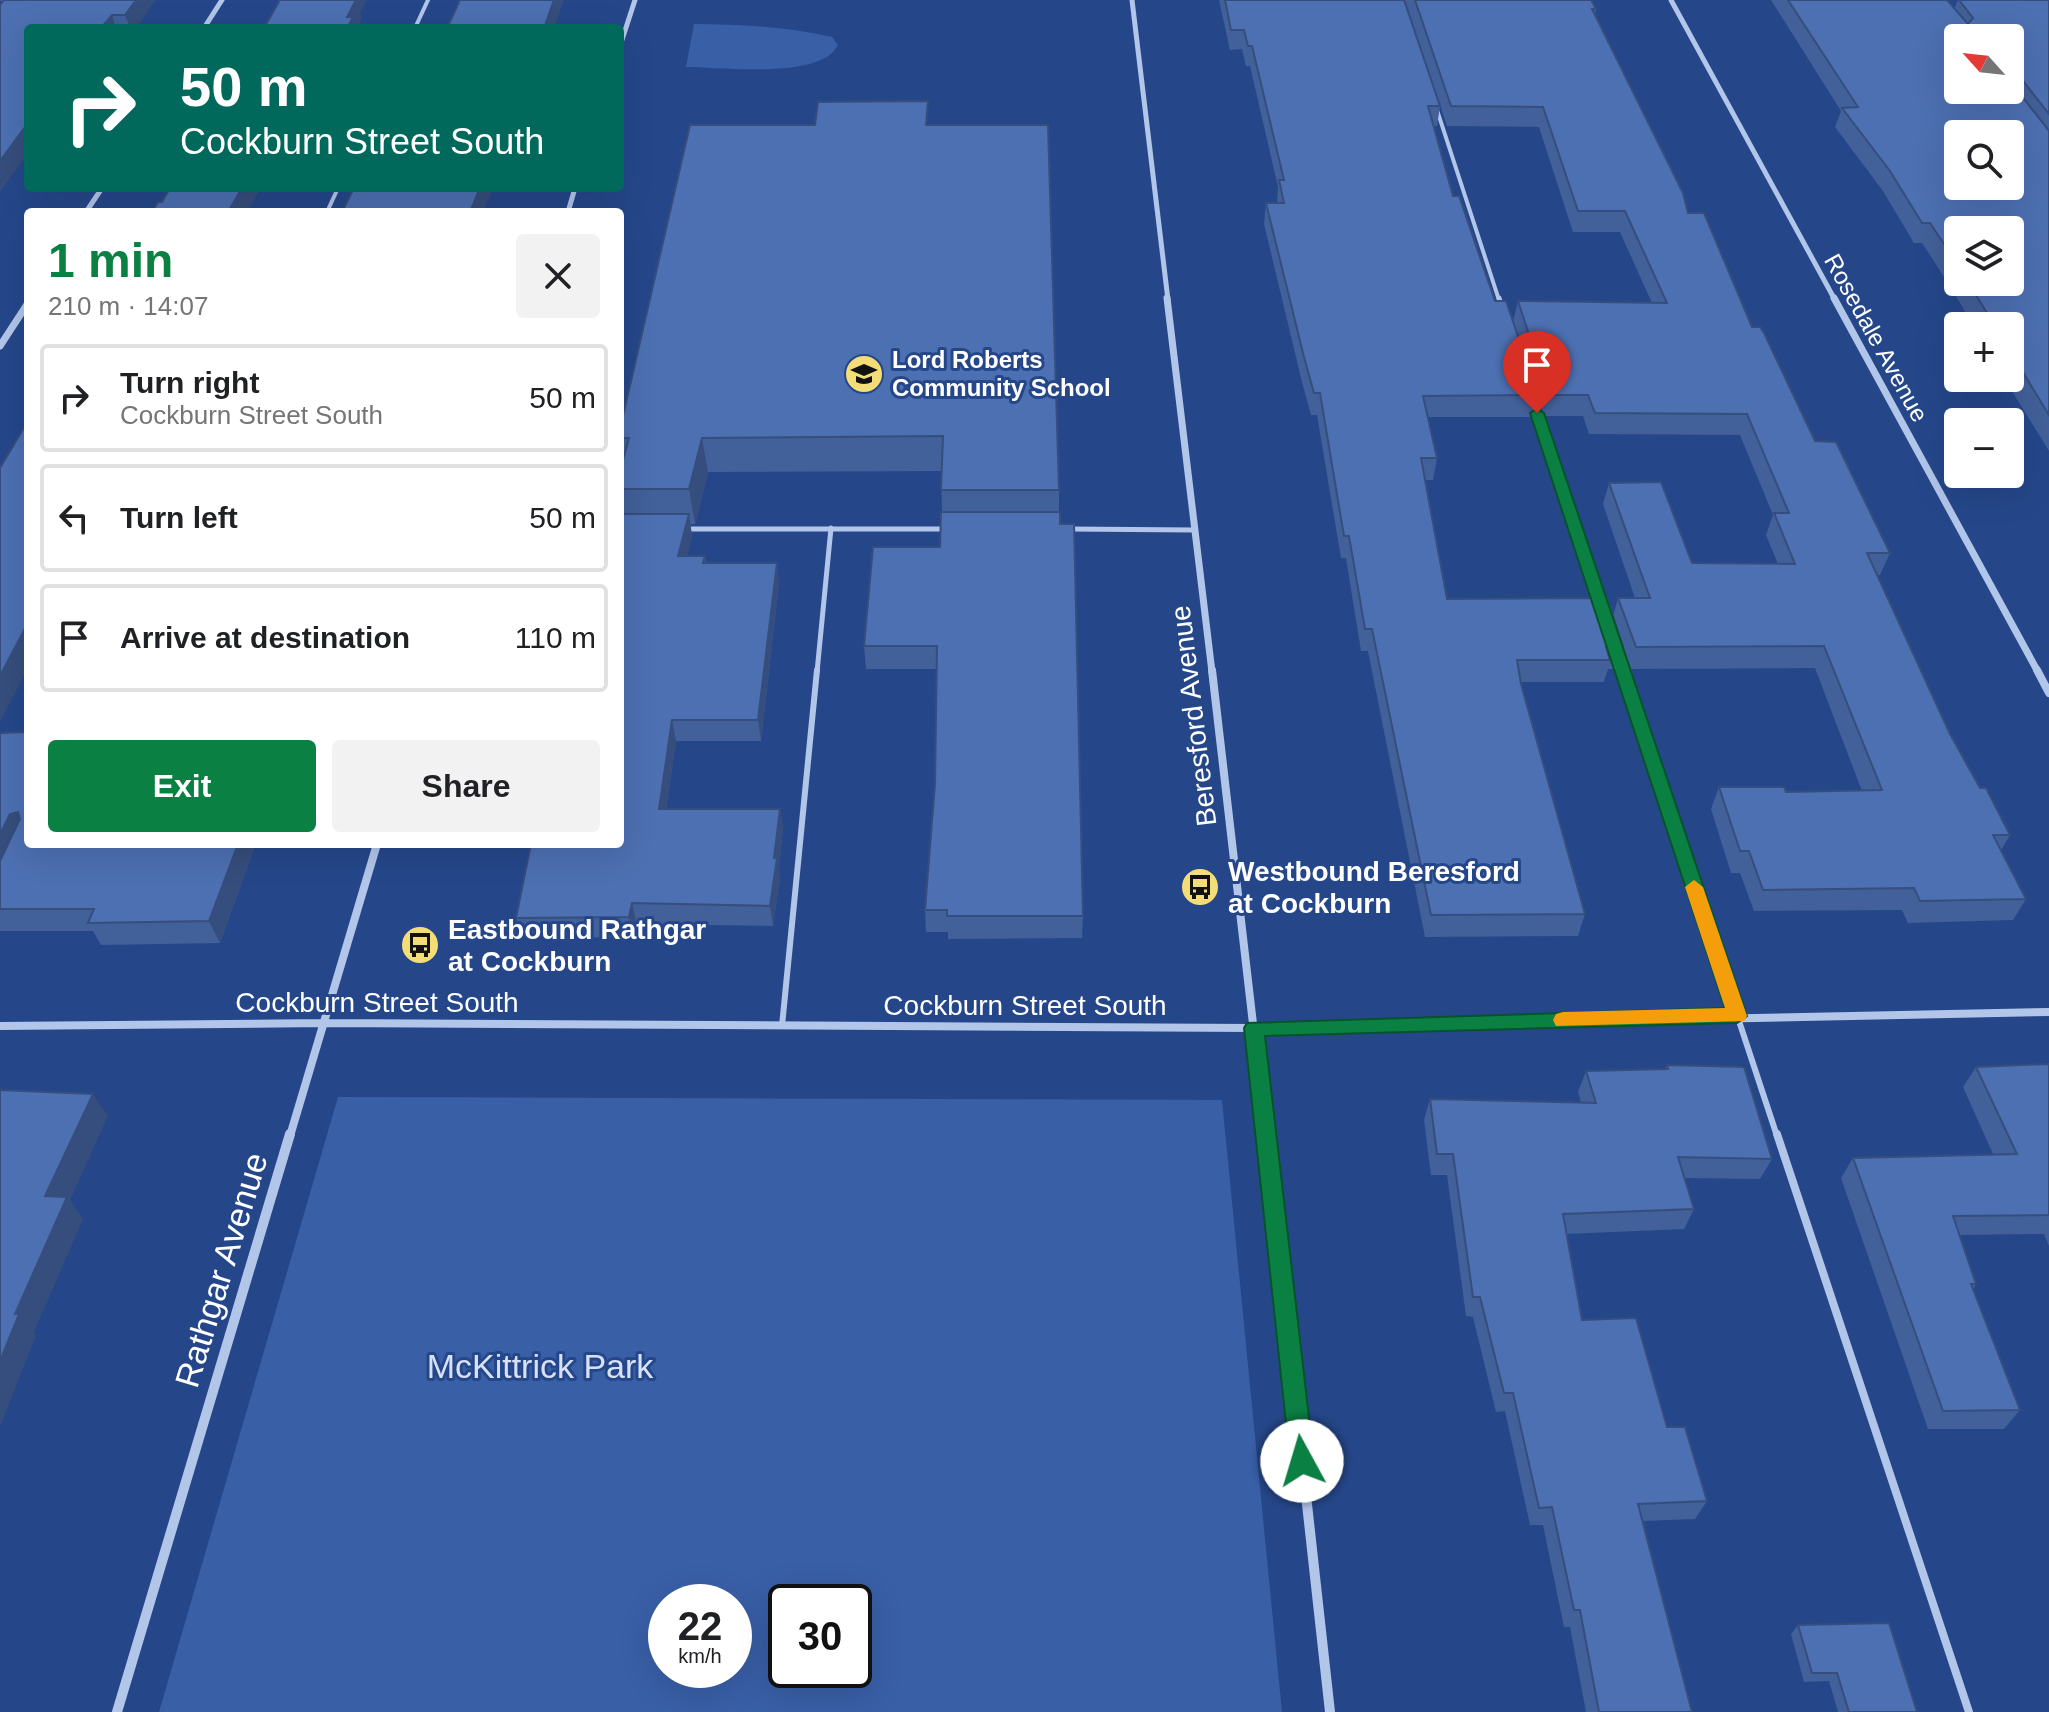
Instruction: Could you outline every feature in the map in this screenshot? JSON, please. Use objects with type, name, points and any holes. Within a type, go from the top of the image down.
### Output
[{"type":"street","points":[[207,24],[222,0]]},
{"type":"street","points":[[624,34],[635,0]]},
{"type":"street","name":"Beresford Avenue","points":[[1132,0],[1254,1028],[1330,1712]]},
{"type":"street","name":"Rosedale Avenue","points":[[1671,0],[2049,693]]},
{"type":"street","points":[[0,346],[24,309]]},
{"type":"street","name":"Rathgar Avenue","points":[[117,1712],[376,848]]},
{"type":"street","name":"Cockburn Street South","points":[[0,1026],[325,1023],[1254,1028],[2049,1012]]},
{"type":"lane","points":[[417,24],[428,0]]},
{"type":"lane","points":[[1435,105],[1505,315]]},
{"type":"lane","points":[[1530,390],[1604,614]]},
{"type":"lane","points":[[782,1026],[831,528]]},
{"type":"lane","points":[[680,529],[958,529]]},
{"type":"lane","points":[[1053,529],[1195,530]]},
{"type":"lane","points":[[1614,644],[1969,1712]]},
{"type":"green space","points":[[694,24],[746,25],[798,31],[832,37],[838,45],[828,56],[792,67],[686,67]]},
{"type":"green space","name":"McKittrick Park","points":[[338,1097],[1222,1100],[1282,1712],[159,1712]]},
{"type":"building","points":[[4,0],[136,0],[125,15],[112,15],[104,24],[24,24],[24,128],[0,161],[0,5]]},
{"type":"building","points":[[280,0],[356,0],[347,17],[353,17],[349,24],[266,24]]},
{"type":"building","points":[[460,0],[554,0],[545,24],[449,24]]},
{"type":"building","points":[[1225,0],[1404,0],[1440,106],[1428,106],[1453,196],[1459,196],[1495,301],[1506,301],[1538,395],[1423,396],[1437,458],[1421,458],[1447,599],[1607,598],[1623,647],[1606,647],[1610,660],[1517,660],[1585,914],[1431,915],[1372,629],[1365,629],[1349,536],[1344,536],[1320,393],[1314,393],[1266,203],[1284,203],[1279,180],[1284,180],[1252,46],[1248,46],[1244,30],[1231,30]]},
{"type":"building","points":[[1415,0],[1591,0],[1596,9],[1592,9],[1683,193],[1688,213],[1704,213],[1752,327],[1760,327],[1764,333],[1815,441],[1836,442],[1890,553],[1867,553],[1950,734],[1980,788],[1986,788],[2010,835],[1993,835],[2026,899],[1920,901],[1914,888],[1763,890],[1749,851],[1740,851],[1719,787],[1784,787],[1786,792],[1882,790],[1824,646],[1636,647],[1618,598],[1650,598],[1609,483],[1661,482],[1692,563],[1795,564],[1774,513],[1789,513],[1747,414],[1595,413],[1588,395],[1549,395],[1518,301],[1667,303],[1625,211],[1578,211],[1543,107],[1451,106]]},
{"type":"building","points":[[1788,0],[1947,0],[1968,24],[1944,24],[1944,104],[2024,104],[2024,99],[2049,131],[2049,415],[2024,374],[2024,312],[1986,312],[1977,296],[2024,296],[2024,216],[1944,216],[1944,244],[1930,223],[1922,223],[1890,171],[1842,108],[1858,107]]},
{"type":"building","points":[[1959,0],[2049,0],[2049,114],[2024,82],[2024,24],[1968,24],[1973,18]]},
{"type":"building","points":[[928,101],[926,125],[1048,125],[1059,490],[941,490],[943,436],[702,438],[689,489],[624,489],[624,456],[629,438],[624,438],[624,412],[690,125],[815,125],[818,102]]},
{"type":"building","points":[[168,192],[240,192],[230,208],[154,208],[158,202],[162,202]]},
{"type":"building","points":[[352,192],[478,192],[472,208],[344,208]]},
{"type":"building","points":[[24,428],[24,631],[0,676],[0,468]]},
{"type":"building","points":[[941,512],[1060,512],[1060,524],[1074,524],[1083,916],[947,916],[947,910],[925,910],[935,784],[937,646],[864,646],[873,547],[940,547]]},
{"type":"building","points":[[624,514],[689,514],[678,556],[705,556],[703,563],[777,563],[758,720],[672,720],[659,809],[780,809],[770,906],[632,903],[629,917],[516,918],[530,848],[624,848]]},
{"type":"building","points":[[24,732],[24,848],[236,848],[209,921],[88,923],[94,909],[0,909],[0,861],[20,819],[18,812],[10,814],[0,834],[0,733]]},
{"type":"building","points":[[2049,1064],[2049,1215],[1953,1216],[1976,1284],[1971,1284],[2020,1410],[1943,1411],[1853,1158],[2017,1154],[1976,1067]]},
{"type":"building","points":[[1667,1065],[1744,1067],[1772,1159],[1678,1157],[1694,1209],[1563,1214],[1582,1320],[1636,1318],[1667,1427],[1685,1427],[1707,1501],[1638,1504],[1692,1712],[1599,1712],[1580,1610],[1574,1610],[1552,1507],[1539,1508],[1513,1393],[1504,1393],[1480,1297],[1473,1297],[1453,1154],[1437,1154],[1430,1099],[1596,1103],[1586,1071],[1668,1069]]},
{"type":"building","points":[[0,1090],[93,1094],[45,1196],[67,1197],[15,1314],[19,1314],[0,1361]]},
{"type":"building","points":[[1889,1623],[1917,1712],[1849,1712],[1837,1673],[1812,1673],[1798,1625]]},
{"type":"slow traffic","points":[[1563,1020],[1737,1016],[1694,887]]},
{"type":"place","name":"Lord Roberts Community School","points":[[864,374]]},
{"type":"place","name":"Westbound Beresford at Cockburn","points":[[1200,887]]},
{"type":"place","name":"Eastbound Rathgar at Cockburn","points":[[420,945]]},
{"type":"route","points":[[1302,1461],[1254,1028],[1737,1016],[1537,413]]}]
